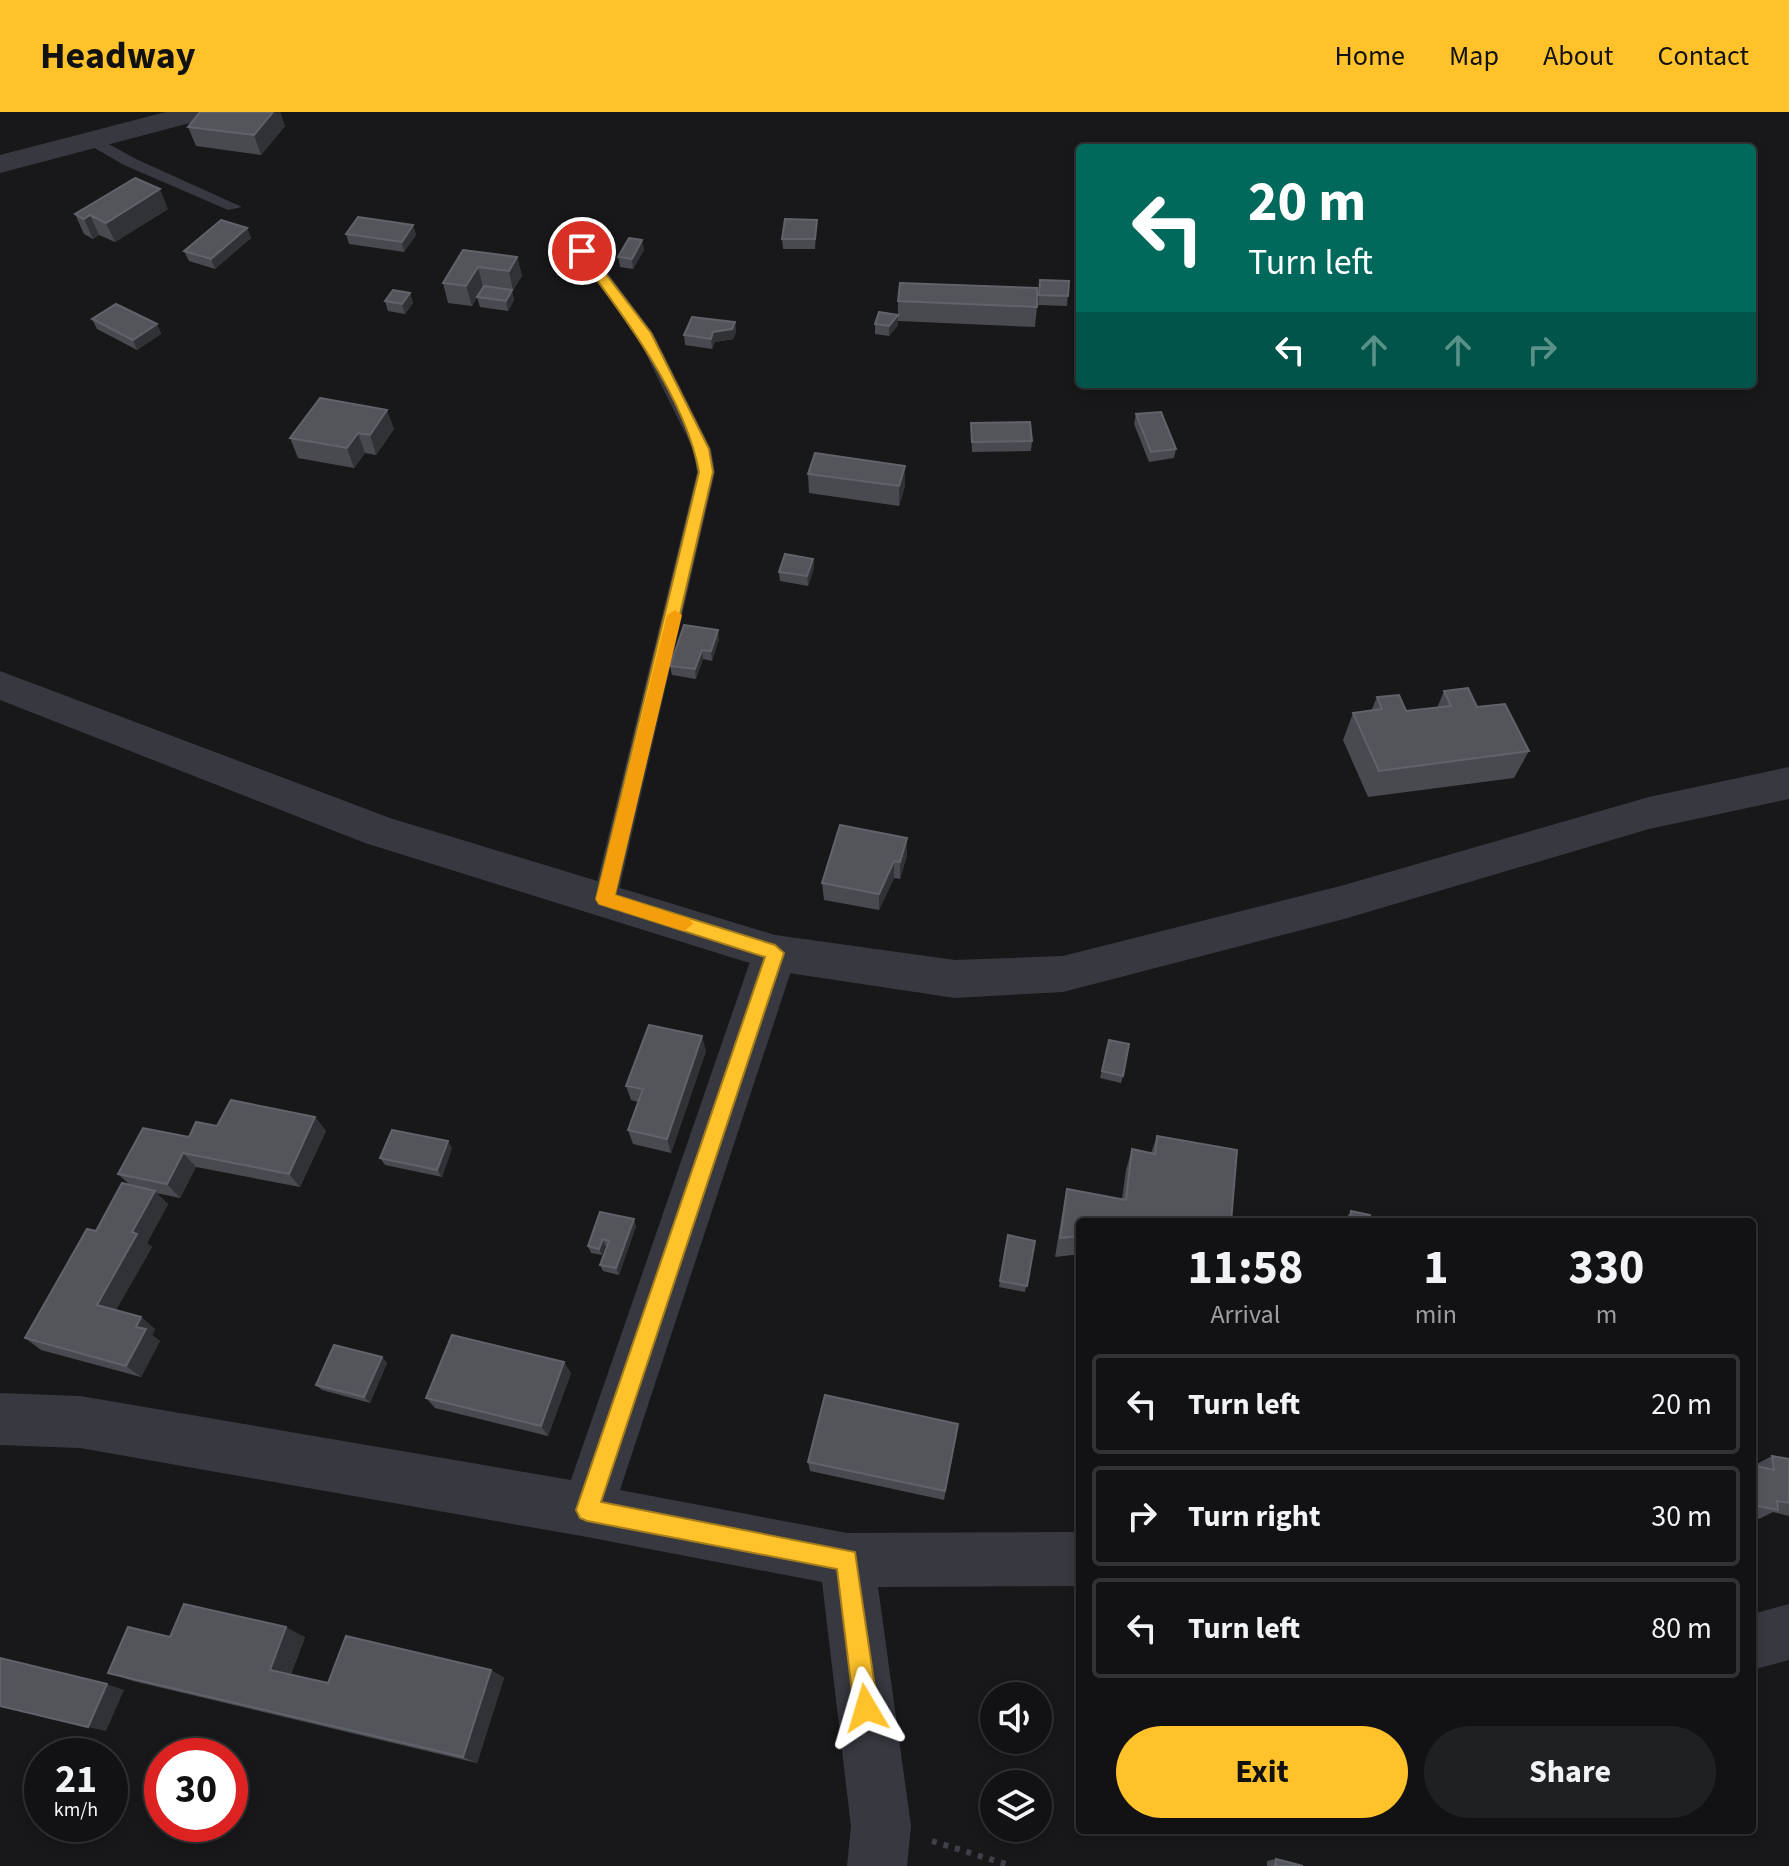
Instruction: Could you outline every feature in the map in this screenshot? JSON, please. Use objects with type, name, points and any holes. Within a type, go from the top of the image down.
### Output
[{"type":"street","points":[[0,164],[199,112]]},
{"type":"street","points":[[0,685],[380,831],[775,953],[955,979],[1063,974],[1344,902],[1649,813],[1789,783]]},
{"type":"street","points":[[587,1510],[775,953]]},
{"type":"street","points":[[0,1419],[80,1422],[587,1510],[847,1560],[1076,1559]]},
{"type":"street","points":[[847,1560],[879,1846]]},
{"type":"street","points":[[1756,1641],[1789,1632]]},
{"type":"lane","points":[[89,139],[130,162],[234,207]]},
{"type":"lane","points":[[582,251],[644,333],[702,449],[706,472],[605,899]]},
{"type":"path","points":[[879,1846],[1012,1866]]},
{"type":"building","points":[[200,112],[273,112],[254,135],[188,127]]},
{"type":"building","points":[[135,178],[160,189],[106,223],[90,215],[84,219],[75,214]]},
{"type":"building","points":[[358,217],[413,225],[402,242],[346,234]]},
{"type":"building","points":[[785,219],[817,220],[815,239],[782,239]]},
{"type":"building","points":[[221,220],[247,228],[211,259],[184,251]]},
{"type":"building","points":[[629,238],[642,240],[632,259],[618,257]]},
{"type":"building","points":[[463,250],[517,257],[509,271],[478,267],[466,286],[443,283]]},
{"type":"building","points":[[1040,280],[1069,281],[1068,296],[1039,295]]},
{"type":"building","points":[[900,283],[1037,288],[1037,307],[898,301]]},
{"type":"building","points":[[484,286],[512,290],[506,301],[477,297]]},
{"type":"building","points":[[393,290],[410,293],[402,304],[385,301]]},
{"type":"building","points":[[116,304],[157,324],[133,340],[92,319]]},
{"type":"building","points":[[879,312],[898,315],[889,326],[875,324]]},
{"type":"building","points":[[692,317],[735,322],[732,329],[713,332],[711,339],[684,335]]},
{"type":"building","points":[[320,398],[387,410],[370,435],[358,433],[347,448],[290,438]]},
{"type":"building","points":[[1161,412],[1176,449],[1151,452],[1136,414]]},
{"type":"building","points":[[1030,422],[1032,441],[972,442],[971,423]]},
{"type":"building","points":[[815,453],[905,466],[899,486],[808,474]]},
{"type":"building","points":[[785,554],[813,559],[807,576],[779,572]]},
{"type":"building","points":[[684,625],[718,630],[711,651],[702,650],[695,669],[670,666]]},
{"type":"building","points":[[1468,688],[1477,707],[1505,704],[1529,751],[1379,771],[1353,713],[1382,709],[1377,697],[1399,695],[1406,711],[1451,706],[1444,691]]},
{"type":"building","points":[[840,825],[907,838],[900,862],[894,861],[879,894],[822,883]]},
{"type":"building","points":[[649,1025],[702,1036],[667,1139],[628,1130],[643,1089],[626,1086]]},
{"type":"building","points":[[1109,1040],[1129,1044],[1123,1076],[1102,1071]]},
{"type":"building","points":[[231,1100],[315,1117],[289,1174],[183,1153],[167,1184],[118,1174],[143,1128],[189,1137],[196,1122],[217,1126]]},
{"type":"building","points":[[392,1130],[448,1141],[437,1170],[380,1158]]},
{"type":"building","points":[[1157,1136],[1237,1150],[1231,1218],[1076,1218],[1076,1236],[1060,1238],[1067,1189],[1126,1200],[1132,1149],[1155,1154]]},
{"type":"building","points":[[122,1183],[155,1191],[132,1232],[137,1234],[97,1305],[141,1317],[136,1327],[146,1329],[126,1366],[25,1338],[87,1229],[96,1231]]},
{"type":"building","points":[[1351,1211],[1370,1215],[1370,1218],[1350,1218]]},
{"type":"building","points":[[600,1212],[634,1219],[616,1268],[600,1265],[609,1241],[603,1239],[599,1249],[588,1246]]},
{"type":"building","points":[[1008,1235],[1035,1241],[1027,1286],[1000,1281]]},
{"type":"building","points":[[452,1335],[564,1362],[541,1426],[426,1398]]},
{"type":"building","points":[[334,1345],[382,1357],[364,1397],[316,1385]]},
{"type":"building","points":[[825,1395],[958,1424],[945,1491],[808,1462]]},
{"type":"building","points":[[1772,1456],[1789,1459],[1789,1503],[1777,1501],[1778,1510],[1756,1506],[1756,1466],[1774,1470]]},
{"type":"building","points":[[184,1604],[286,1627],[270,1670],[328,1683],[346,1636],[491,1670],[463,1757],[108,1673],[128,1627],[170,1637]]},
{"type":"building","points":[[0,1658],[107,1684],[88,1727],[0,1706]]},
{"type":"building","points":[[1276,1859],[1303,1866],[1275,1866]]},
{"type":"slow traffic","points":[[675,615],[605,899],[684,924]]},
{"type":"route","points":[[582,251],[644,333],[702,449],[706,472],[689,558],[605,899],[775,953],[587,1510],[847,1560],[866,1708]]}]
